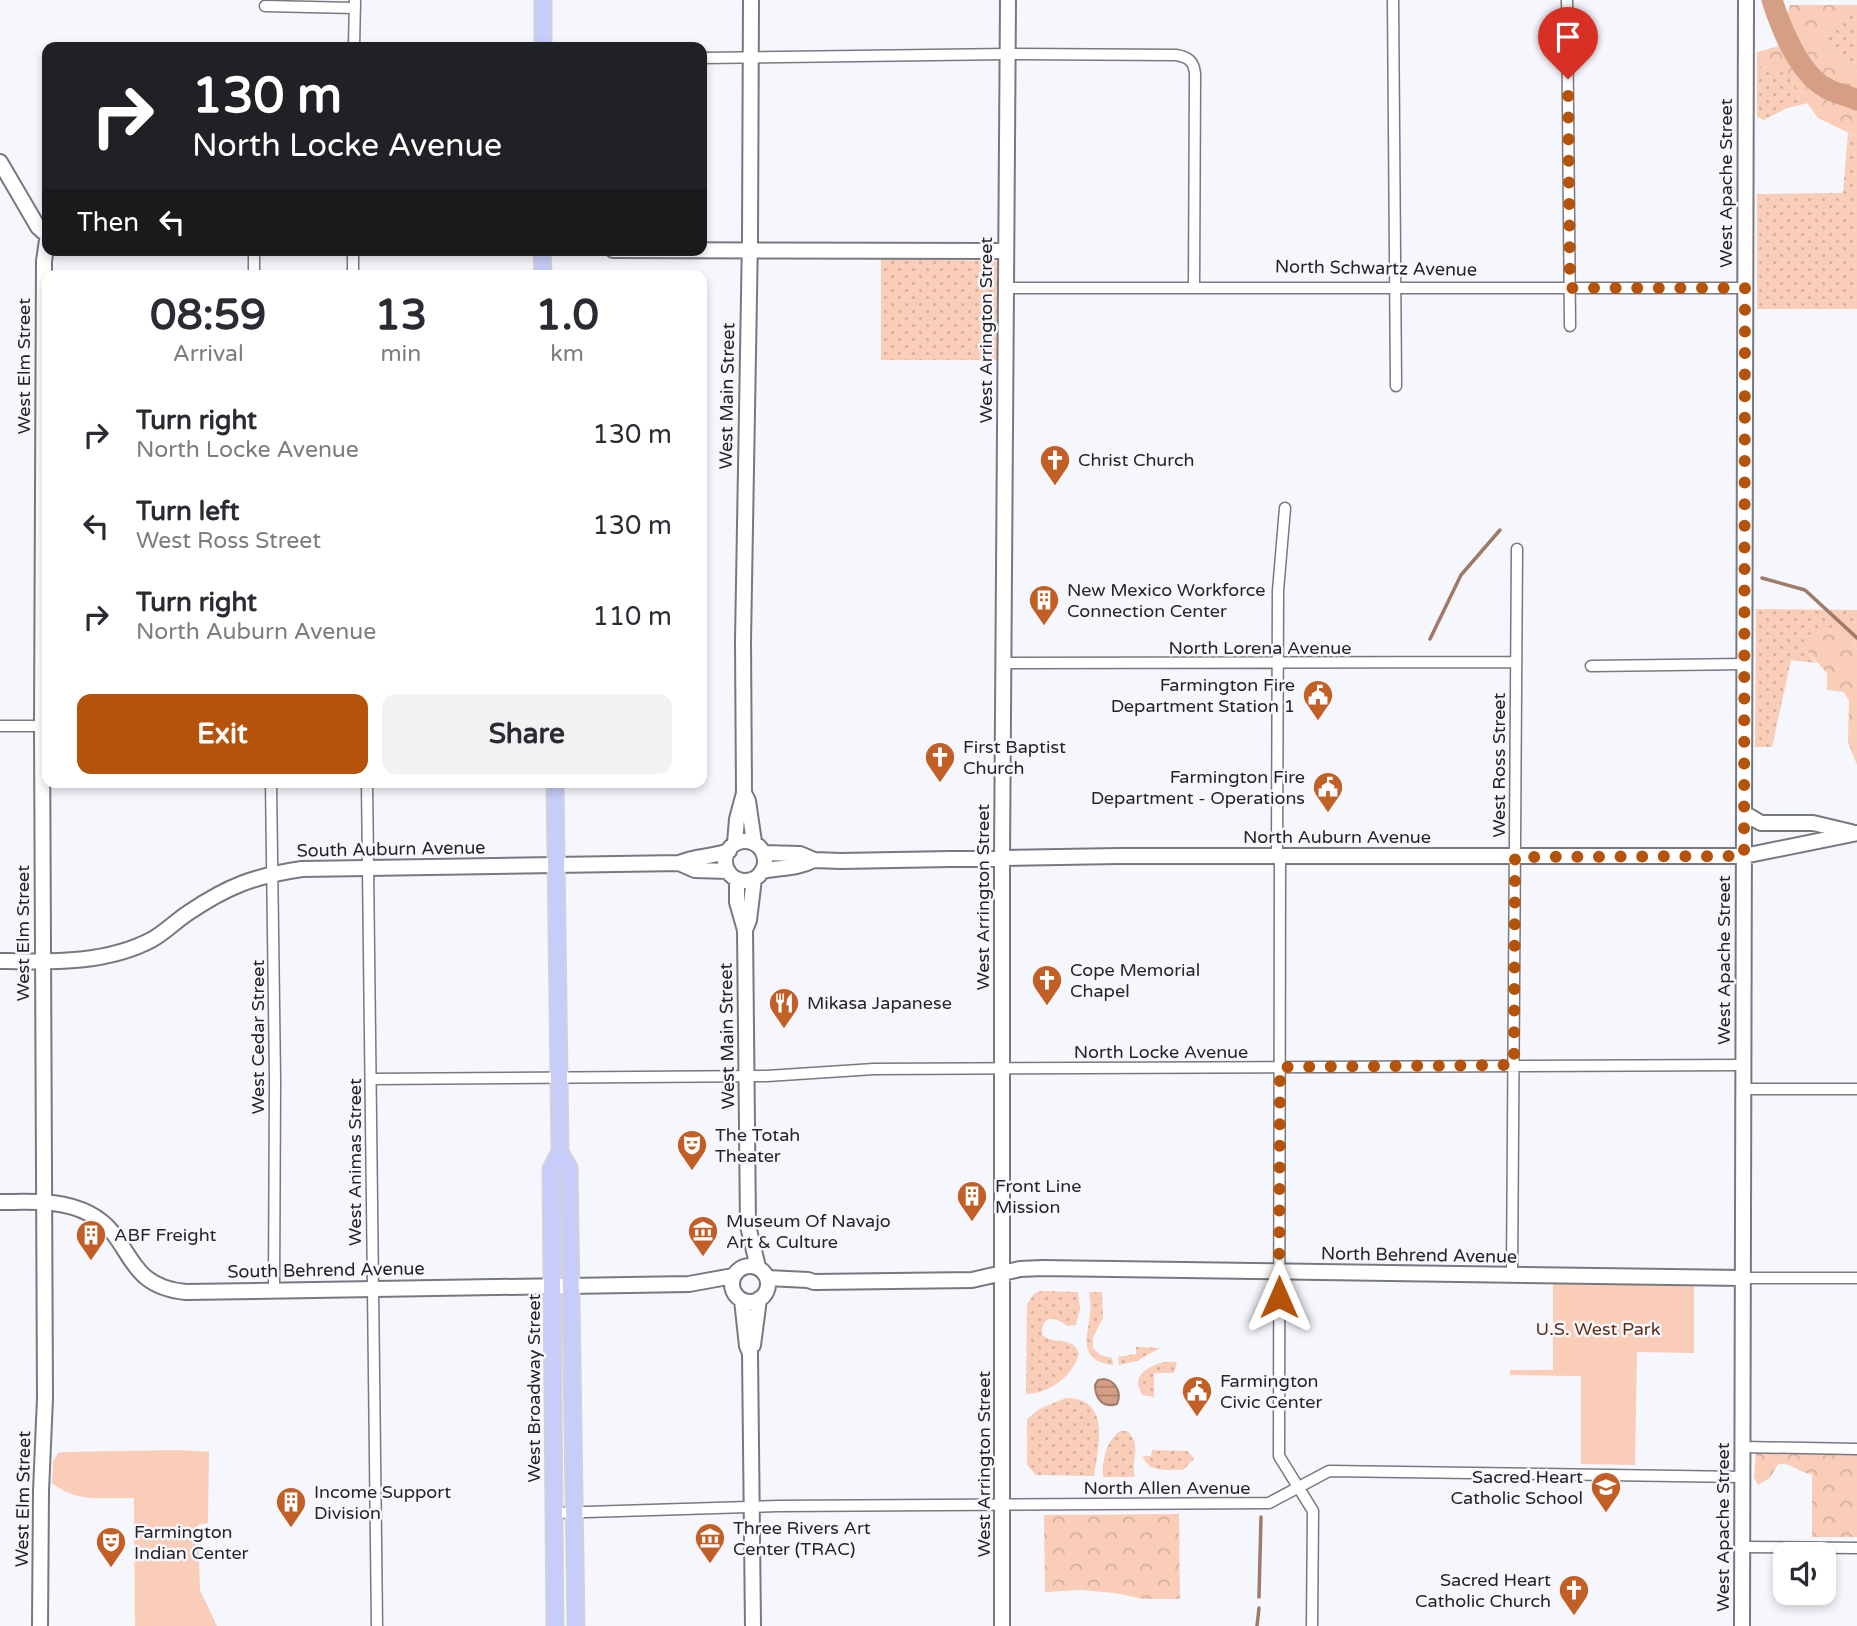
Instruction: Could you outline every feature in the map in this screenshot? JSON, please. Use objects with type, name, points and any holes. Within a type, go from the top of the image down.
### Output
[{"type":"main road","points":[[543,0],[543,42]]},
{"type":"main road","name":"West Broadway Street","points":[[555,788],[560,1152],[569,1168],[576,1626]]},
{"type":"main road","name":"West Broadway Street","points":[[555,1626],[551,1169],[560,1152]]},
{"type":"street","name":"West Main Street","points":[[750,1353],[763,1284],[748,1226],[745,930],[733,875],[726,865],[744,793],[743,641],[751,0]]},
{"type":"street","name":"West Arrington Street","points":[[1002,1626],[1002,858],[1008,0]]},
{"type":"street","points":[[1393,0],[1396,387]]},
{"type":"street","points":[[1567,0],[1570,326]]},
{"type":"street","name":"West Apache Street","points":[[1742,1626],[1746,0]]},
{"type":"street","points":[[265,6],[355,4],[354,42]]},
{"type":"street","points":[[707,58],[1008,54],[1176,55],[1189,60],[1193,64],[1195,74],[1194,286]]},
{"type":"street","points":[[0,162],[42,231]]},
{"type":"street","points":[[707,251],[1006,251]]},
{"type":"street","name":"North Schwartz Avenue","points":[[1006,288],[1745,288]]},
{"type":"street","points":[[1284,508],[1278,591],[1277,664],[1279,1456],[1313,1511],[1312,1626]]},
{"type":"street","name":"West Ross Street","points":[[1512,1276],[1517,550]]},
{"type":"street","name":"North Lorena Avenue","points":[[1005,663],[1515,662]]},
{"type":"street","points":[[1591,666],[1745,664]]},
{"type":"street","points":[[0,726],[42,721]]},
{"type":"street","name":"West Elm Street","points":[[40,1626],[45,1398],[43,788]]},
{"type":"street","name":"West Cedar Street","points":[[271,788],[275,1080],[274,1291]]},
{"type":"street","name":"West Animas Street","points":[[367,788],[377,1626]]},
{"type":"street","name":"West Main Street","points":[[744,793],[759,848],[758,875],[751,891],[749,920],[745,930]]},
{"type":"street","points":[[1744,813],[1761,823],[1813,823],[1856,833]]},
{"type":"street","name":"North Auburn Avenue","points":[[732,847],[800,854],[814,860],[1744,856],[1856,833]]},
{"type":"street","name":"South Auburn Avenue","points":[[0,961],[79,960],[116,953],[153,939],[216,894],[252,878],[272,873],[302,869],[368,867],[679,863],[695,856],[713,856],[732,847]]},
{"type":"street","name":"North Auburn Avenue","points":[[733,875],[758,875],[777,868],[799,867],[814,860]]},
{"type":"street","name":"South Auburn Avenue","points":[[679,863],[695,870],[733,875]]},
{"type":"street","name":"North Locke Avenue","points":[[371,1079],[747,1077],[874,1069],[1743,1065]]},
{"type":"street","points":[[1743,1089],[1857,1089]]},
{"type":"street","name":"South Behrend Avenue","points":[[0,1202],[58,1202],[74,1207],[101,1221],[151,1284],[169,1291],[186,1293],[689,1284],[736,1272],[748,1266],[763,1284],[751,1302],[738,1296],[689,1284]]},
{"type":"street","name":"West Main Street","points":[[748,1226],[744,1257],[736,1272],[738,1296],[750,1353],[753,1626]]},
{"type":"street","name":"North Behrend Avenue","points":[[763,1284],[809,1286],[814,1282],[972,1280],[1020,1269],[1042,1268],[1512,1276],[1857,1278]]},
{"type":"street","points":[[1742,1447],[1857,1449]]},
{"type":"street","name":"North Allen Avenue","points":[[554,1513],[752,1509],[778,1506],[1269,1503],[1329,1471],[1742,1477]]},
{"type":"street","points":[[1742,1547],[1857,1548]]},
{"type":"green space","points":[[1790,5],[1854,5],[1826,32],[1822,43],[1857,72],[1857,94],[1824,79],[1787,18]]},
{"type":"green space","points":[[1857,5],[1857,72],[1822,43],[1826,32]]},
{"type":"green space","points":[[1782,37],[1802,74],[1813,87],[1824,94],[1857,104],[1857,137],[1818,118],[1782,68],[1757,66],[1757,52],[1779,46]]},
{"type":"green space","points":[[1757,66],[1782,68],[1808,103],[1787,108],[1764,120],[1757,117]]},
{"type":"green space","points":[[1848,133],[1857,137],[1857,309],[1757,309],[1757,194],[1843,193]]},
{"type":"green space","points":[[881,259],[997,261],[998,360],[881,360]]},
{"type":"green space","points":[[1756,609],[1857,610],[1857,650],[1854,643],[1803,647],[1816,663],[1791,660],[1772,747],[1755,747]]},
{"type":"green space","points":[[1834,627],[1851,638],[1857,650],[1857,765],[1848,742],[1849,701],[1844,692],[1827,690],[1827,673],[1803,647],[1806,636]]},
{"type":"green space","name":"U.S. West Park","points":[[1553,1283],[1694,1285],[1694,1353],[1637,1352],[1635,1465],[1581,1464],[1581,1376],[1510,1375],[1510,1370],[1553,1370]]},
{"type":"green space","points":[[1041,1291],[1078,1292],[1080,1309],[1076,1325],[1067,1326],[1058,1320],[1046,1320],[1042,1335],[1073,1345],[1079,1354],[1071,1370],[1059,1382],[1043,1391],[1026,1394],[1027,1304],[1034,1294]]},
{"type":"green space","points":[[1089,1292],[1102,1292],[1103,1318],[1093,1337],[1093,1348],[1100,1355],[1112,1358],[1113,1365],[1094,1358],[1087,1347]]},
{"type":"green space","points":[[1136,1347],[1160,1348],[1137,1361],[1119,1365],[1118,1357],[1136,1354]]},
{"type":"green space","points":[[1163,1362],[1177,1362],[1174,1373],[1154,1373],[1154,1397],[1142,1395],[1138,1385],[1140,1376]]},
{"type":"green space","points":[[1066,1398],[1081,1400],[1090,1406],[1096,1415],[1099,1439],[1094,1476],[1036,1475],[1027,1465],[1027,1419],[1039,1409]]},
{"type":"green space","points":[[1120,1431],[1127,1431],[1134,1442],[1135,1477],[1103,1477],[1106,1451]]},
{"type":"green space","points":[[1152,1450],[1188,1451],[1194,1459],[1183,1470],[1154,1468],[1149,1466],[1143,1456],[1151,1456]]},
{"type":"green space","points":[[64,1452],[209,1452],[208,1523],[198,1525],[200,1590],[217,1626],[135,1626],[134,1498],[81,1497],[62,1490],[52,1483],[53,1462],[58,1453]]},
{"type":"green space","points":[[1756,1453],[1857,1454],[1857,1537],[1812,1537],[1812,1474],[1778,1464],[1770,1478],[1758,1485],[1754,1477]]},
{"type":"green space","points":[[1179,1514],[1180,1599],[1144,1599],[1082,1590],[1045,1592],[1044,1515]]},
{"type":"shaded area","points":[[1104,1379],[1117,1388],[1117,1404],[1104,1404],[1098,1398],[1095,1385],[1098,1380]]},
{"type":"waterway","points":[[1772,0],[1786,36],[1807,72],[1826,88],[1857,100]]},
{"type":"waterway","points":[[1430,639],[1461,575],[1500,530]]},
{"type":"waterway","points":[[1762,578],[1805,590],[1857,638]]},
{"type":"waterway","points":[[1259,1597],[1261,1517]]},
{"type":"waterway","points":[[1257,1626],[1259,1608]]},
{"type":"place","name":"Christ Church","points":[[1055,487]]},
{"type":"place","name":"New Mexico Workforce Connection Center","points":[[1044,627]]},
{"type":"place","name":"Farmington Fire Department Station 1","points":[[1318,722]]},
{"type":"place","name":"First Baptist Church","points":[[940,784]]},
{"type":"place","name":"Farmington Fire Department - Operations","points":[[1328,814]]},
{"type":"place","name":"Cope Memorial Chapel","points":[[1047,1007]]},
{"type":"place","name":"Mikasa Japanese","points":[[784,1030]]},
{"type":"place","name":"The Totah Theater","points":[[692,1172]]},
{"type":"place","name":"Front Line Mission","points":[[972,1223]]},
{"type":"place","name":"Museum Of Navajo Art & Culture","points":[[703,1258]]},
{"type":"place","name":"ABF Freight","points":[[91,1262]]},
{"type":"place","name":"Farmington Civic Center","points":[[1197,1418]]},
{"type":"place","name":"Sacred Heart Catholic School","points":[[1606,1514]]},
{"type":"place","name":"Income Support Division","points":[[291,1529]]},
{"type":"place","name":"Three Rivers Art Center (TRAC)","points":[[710,1565]]},
{"type":"place","name":"Farmington Indian Center","points":[[111,1569]]},
{"type":"place","name":"Sacred Heart Catholic Church","points":[[1574,1617]]},
{"type":"route","points":[[1279,1297],[1280,1067],[1514,1065],[1515,857],[1744,856],[1745,288],[1570,288],[1568,79]]}]
